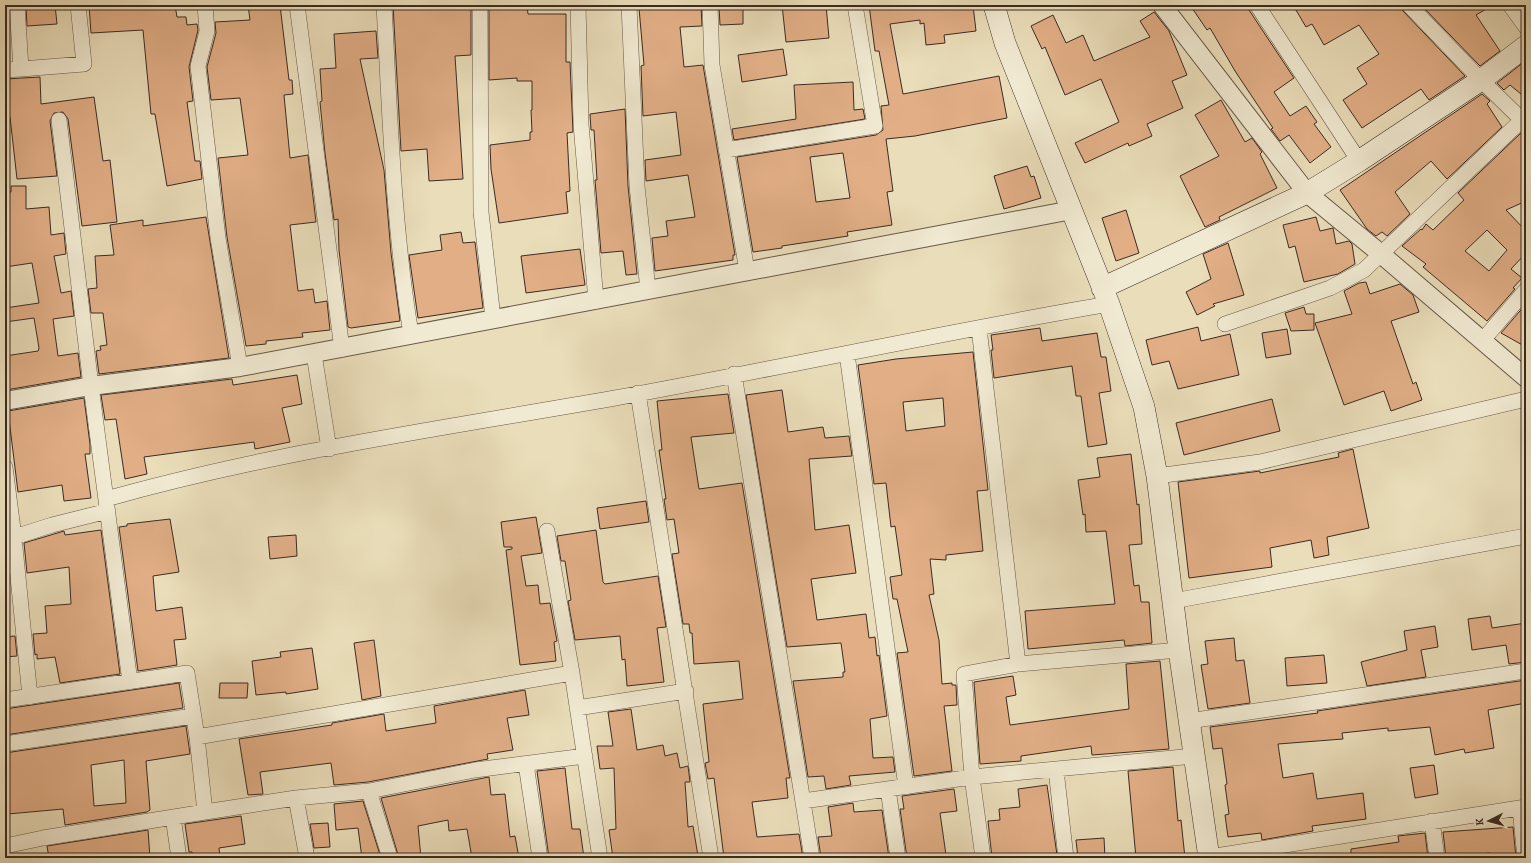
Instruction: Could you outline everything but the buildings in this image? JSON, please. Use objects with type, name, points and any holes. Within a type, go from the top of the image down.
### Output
[{"type":"main road","points":[[994,5],[1005,43],[1106,296],[1144,407],[1157,476],[1179,650],[1209,857]]},
{"type":"main road","points":[[1106,296],[1307,193],[1359,161],[1481,80],[1526,46]]},
{"type":"street","points":[[17,5],[21,69]]},
{"type":"street","points":[[5,70],[84,64],[78,5]]},
{"type":"street","points":[[205,5],[207,31],[198,66],[218,238],[240,367]]},
{"type":"street","points":[[298,5],[342,349]]},
{"type":"street","points":[[384,5],[391,148],[402,278],[411,334]]},
{"type":"street","points":[[480,5],[481,212],[493,318]]},
{"type":"street","points":[[578,5],[581,124],[596,301]]},
{"type":"street","points":[[629,5],[637,186],[648,290]]},
{"type":"street","points":[[710,5],[712,65],[747,271]]},
{"type":"street","points":[[726,150],[875,126],[855,5]]},
{"type":"street","points":[[1162,5],[1307,193],[1382,254],[1482,341],[1525,375]]},
{"type":"street","points":[[1257,5],[1359,161]]},
{"type":"street","points":[[1225,324],[1348,280],[1364,270],[1524,122],[1481,80],[1409,5]]},
{"type":"street","points":[[1510,5],[1526,27]]},
{"type":"street","points":[[59,120],[91,386],[130,682]]},
{"type":"street","points":[[5,401],[91,386],[240,367],[342,349],[493,318],[596,301],[1072,210]]},
{"type":"street","points":[[1482,341],[1526,290]]},
{"type":"street","points":[[9,538],[178,479],[329,449],[638,394],[734,374],[979,328],[1106,296]]},
{"type":"street","points":[[979,328],[1018,664]]},
{"type":"street","points":[[314,354],[329,449]]},
{"type":"street","points":[[847,354],[906,786]]},
{"type":"street","points":[[734,374],[812,858]]},
{"type":"street","points":[[638,394],[686,691],[711,858]]},
{"type":"street","points":[[1157,476],[1260,462],[1526,399]]},
{"type":"street","points":[[5,467],[9,538],[30,697]]},
{"type":"street","points":[[547,531],[572,673],[600,858]]},
{"type":"street","points":[[1173,601],[1526,536]]},
{"type":"street","points":[[983,858],[972,777],[964,674],[1018,664],[1179,650]]},
{"type":"street","points":[[1189,721],[1526,671]]},
{"type":"street","points":[[5,700],[187,673],[197,737],[205,812]]},
{"type":"street","points":[[197,737],[572,673]]},
{"type":"street","points":[[577,708],[686,691]]},
{"type":"street","points":[[5,744],[193,716]]},
{"type":"street","points":[[5,846],[173,817],[296,798],[369,791],[475,770],[585,756]]},
{"type":"street","points":[[803,801],[972,777],[1194,756]]},
{"type":"street","points":[[526,764],[540,858]]},
{"type":"street","points":[[1056,770],[1066,858]]},
{"type":"street","points":[[888,789],[898,858]]},
{"type":"street","points":[[369,791],[390,858]]},
{"type":"street","points":[[296,798],[307,858]]},
{"type":"street","points":[[1209,857],[1523,807],[1525,858]]},
{"type":"street","points":[[173,817],[179,858]]},
{"type":"street","points":[[1432,821],[1437,858]]}]
